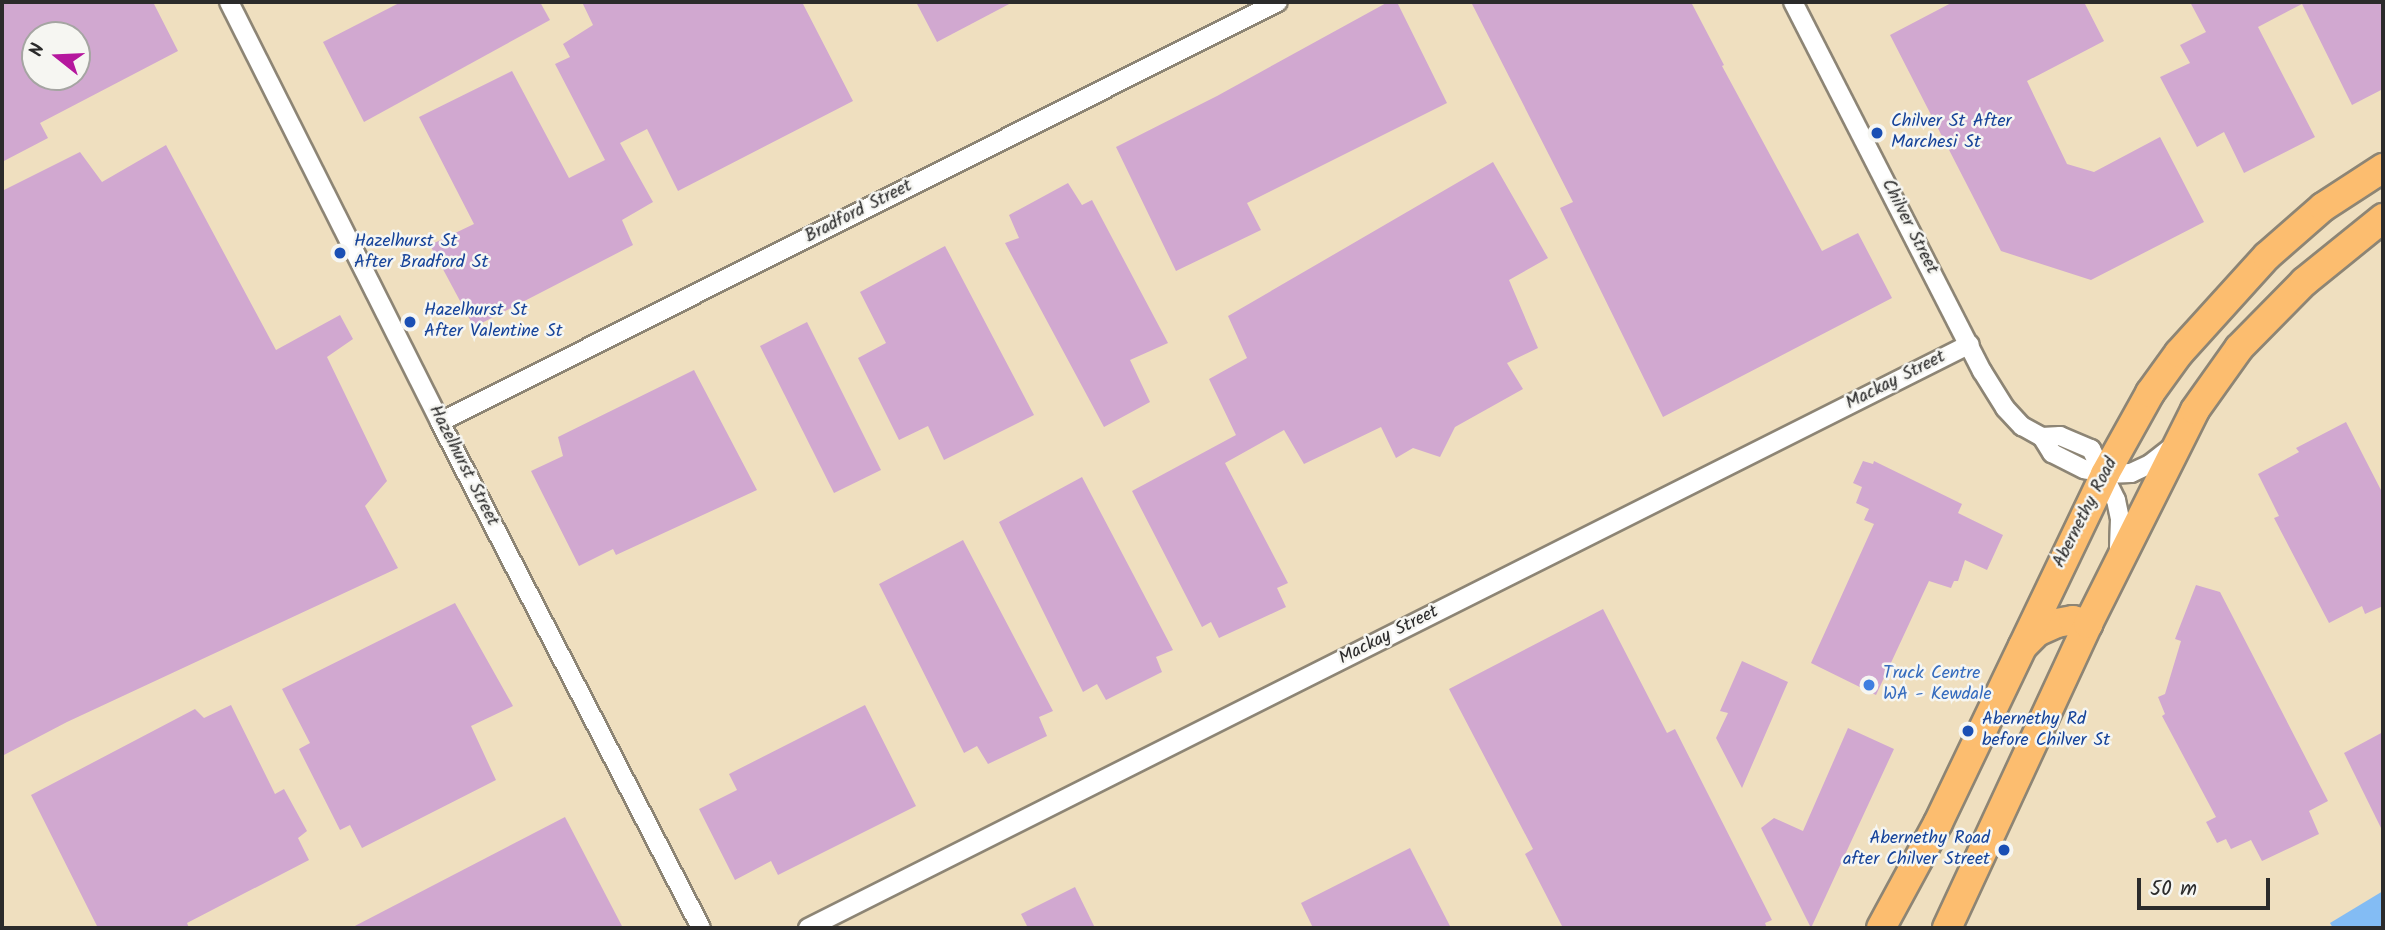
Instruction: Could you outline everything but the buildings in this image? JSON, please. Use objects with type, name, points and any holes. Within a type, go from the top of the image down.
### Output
[{"type":"main road","name":"Abernethy Road","points":[[1881,928],[1938,823],[2105,474],[2150,394],[2207,320],[2267,256],[2323,207],[2383,168]]},
{"type":"main road","points":[[1947,928],[2088,624],[2194,410],[2239,348],[2304,282],[2383,218]]},
{"type":"main road","points":[[2019,650],[2037,632],[2057,623],[2073,620],[2088,624]]},
{"type":"street","name":"Hazelhurst Street","points":[[229,2],[440,422],[701,928]]},
{"type":"street","name":"Bradford Street","points":[[440,422],[1278,2]]},
{"type":"street","name":"Chilver Street","points":[[1795,2],[1992,390],[2022,426],[2042,437],[2060,436],[2091,449],[2116,500],[2120,519],[2118,563]]},
{"type":"street","name":"Mackay Street","points":[[808,928],[1970,344]]},
{"type":"street","points":[[2105,474],[2132,473],[2150,464],[2177,442]]},
{"type":"water","points":[[2383,891],[2383,928],[2333,928],[2330,923]]},
{"type":"place","name":"Chilver St After Marchesi St","points":[[1877,133]]},
{"type":"place","name":"Hazelhurst St After Bradford St","points":[[340,253]]},
{"type":"place","name":"Hazelhurst St After Valentine St","points":[[410,322]]},
{"type":"place","name":"Truck Centre WA - Kewdale","points":[[1869,685]]},
{"type":"place","name":"Abernethy Rd before Chilver St","points":[[1968,731]]},
{"type":"place","name":"Abernethy Road after Chilver Street","points":[[2004,850]]}]
